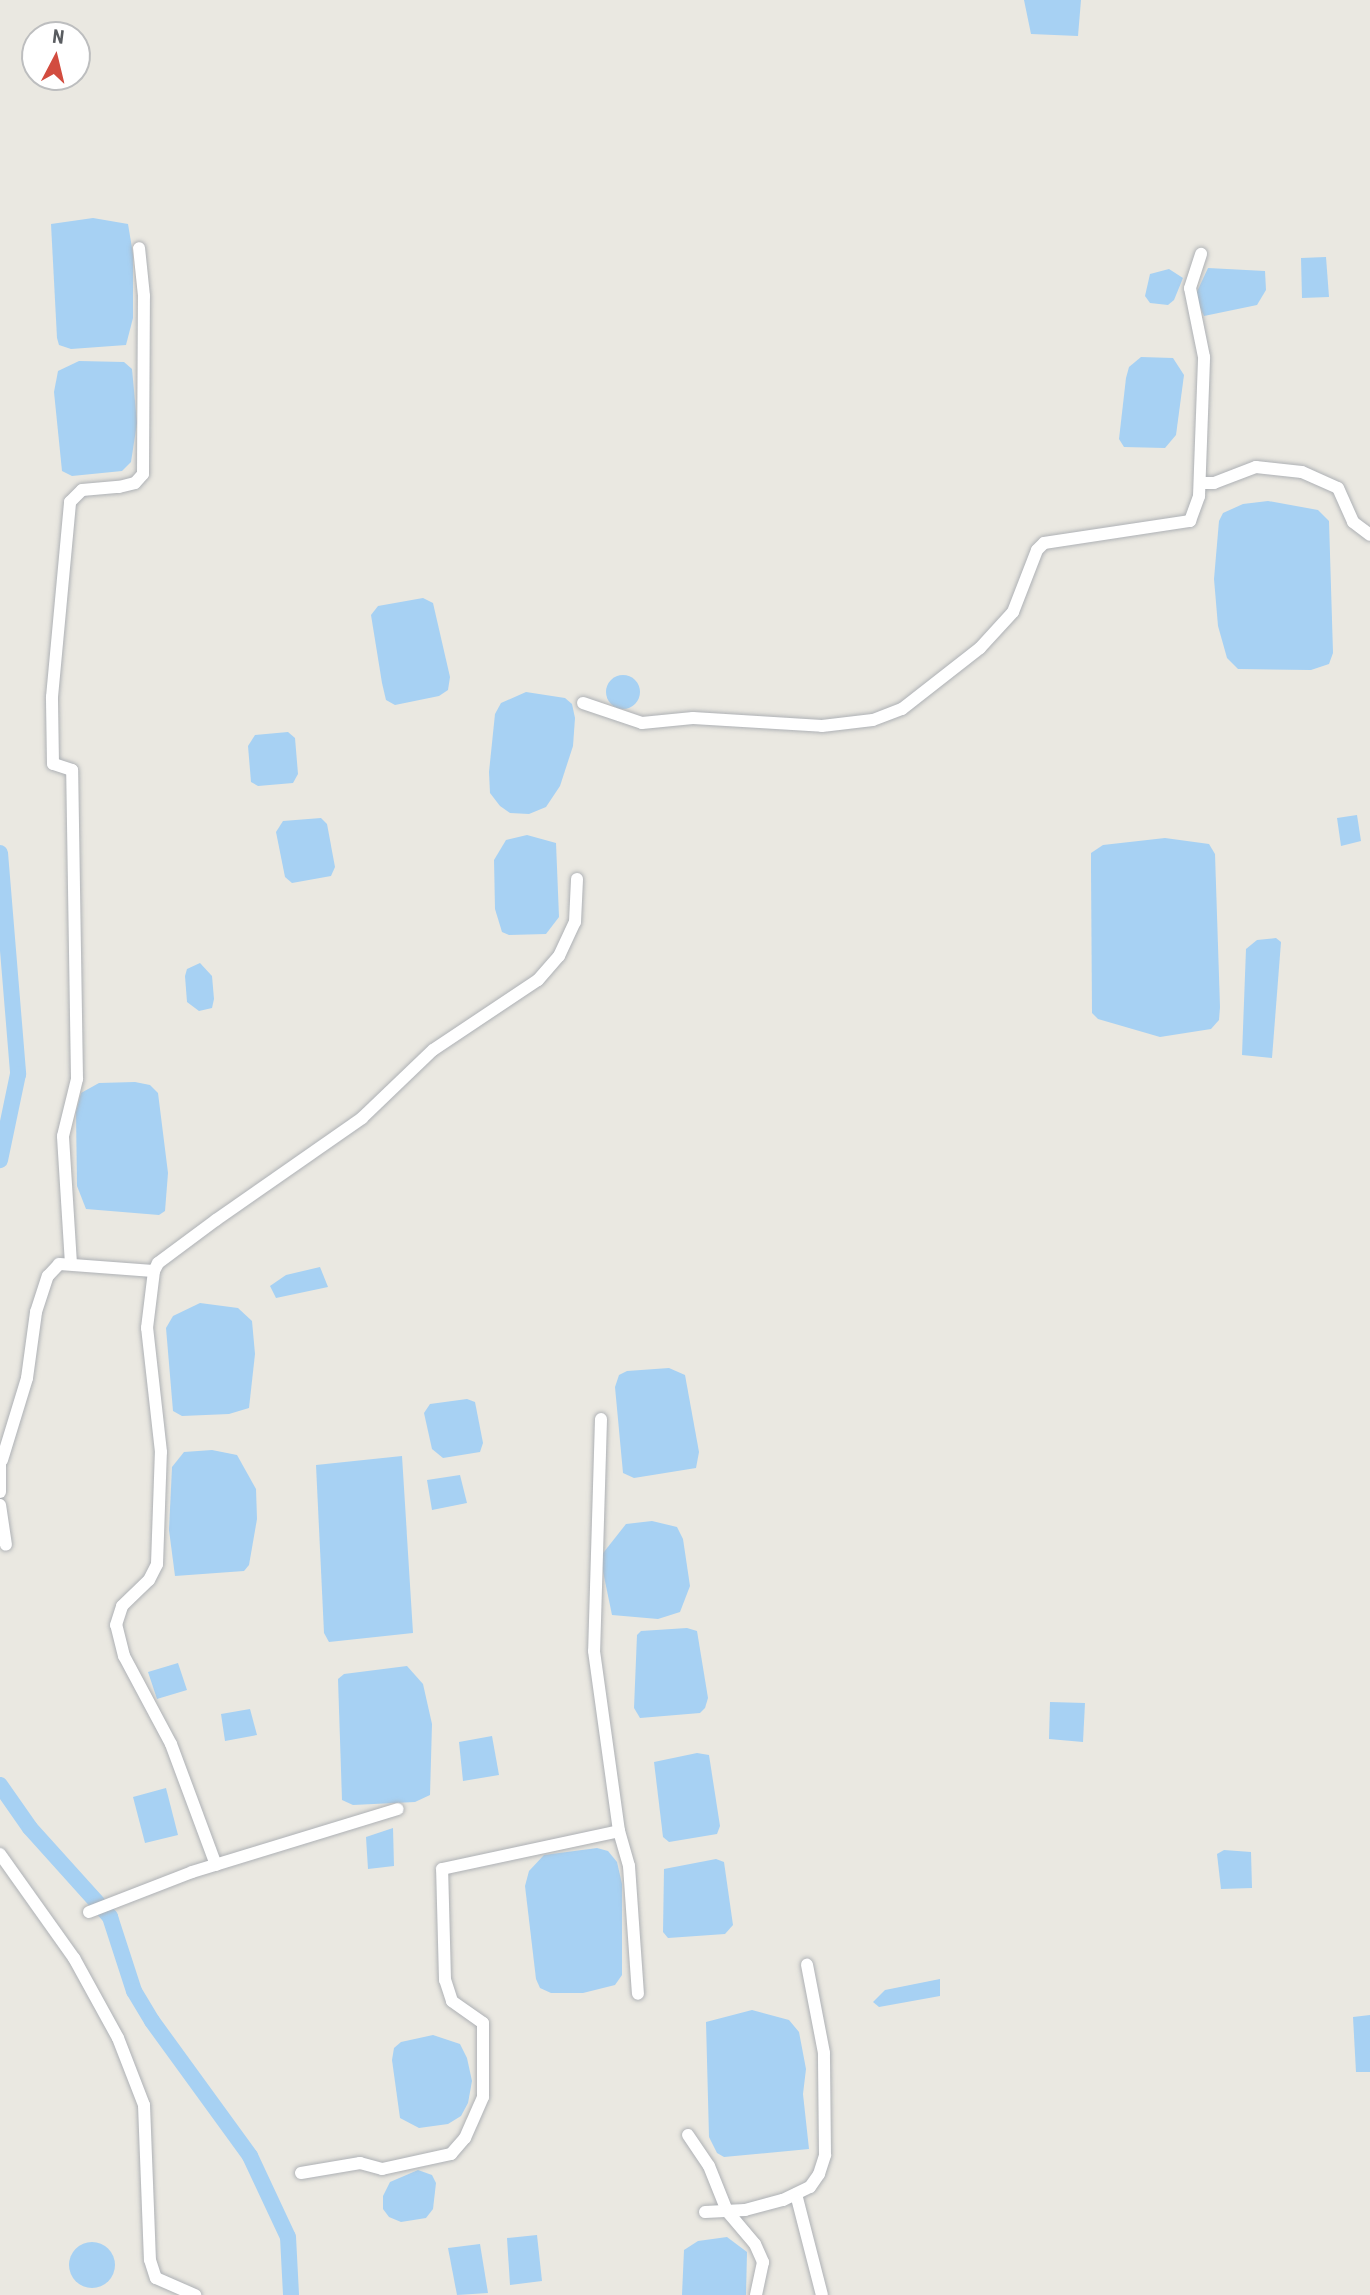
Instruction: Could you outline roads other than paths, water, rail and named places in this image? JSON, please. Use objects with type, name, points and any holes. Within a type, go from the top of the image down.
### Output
[{"type":"street","points":[[71,1264],[63,1136],[77,1079],[72,770],[53,764],[52,697],[70,502],[82,490],[127,485],[143,474],[144,296],[139,248]]},
{"type":"street","points":[[583,703],[642,723],[693,718],[822,726],[873,720],[902,709],[980,648],[1013,612],[1037,550],[1044,543],[1182,525],[1197,508],[1200,483],[1204,357],[1189,301],[1201,254]]},
{"type":"street","points":[[1200,483],[1214,483],[1256,467],[1302,472],[1338,488],[1353,522],[1370,536]]},
{"type":"street","points":[[216,1865],[171,1744],[124,1656],[116,1625],[122,1606],[149,1580],[157,1564],[161,1452],[147,1328],[154,1271],[158,1263],[216,1220],[362,1118],[433,1050],[538,980],[559,956],[575,922],[577,879]]},
{"type":"street","points":[[0,1492],[1,1460],[27,1378],[36,1312],[48,1276],[59,1264],[154,1271]]},
{"type":"street","points":[[601,1419],[594,1651],[619,1831],[629,1866],[638,1994]]},
{"type":"street","points":[[0,1505],[6,1545]]},
{"type":"street","points":[[89,1912],[216,1865],[398,1809]]},
{"type":"street","points":[[301,2173],[360,2163],[382,2169],[451,2154],[465,2138],[483,2097],[483,2023],[452,2001],[445,1980],[442,1869],[619,1831]]},
{"type":"street","points":[[0,1854],[75,1958],[118,2038],[144,2105],[150,2260],[156,2278],[195,2295]]},
{"type":"street","points":[[705,2212],[727,2210],[796,2194],[810,2188],[825,2155],[824,2053],[807,1965]]},
{"type":"street","points":[[688,2135],[709,2166],[727,2210],[755,2244],[762,2262],[756,2295]]},
{"type":"street","points":[[796,2194],[822,2295]]},
{"type":"water","points":[[1024,0],[1081,0],[1078,36],[1031,34]]},
{"type":"water","points":[[93,218],[128,224],[133,254],[133,318],[126,345],[71,349],[59,345],[57,338],[51,224]]},
{"type":"water","points":[[1326,257],[1329,297],[1302,298],[1301,258]]},
{"type":"water","points":[[1208,268],[1265,271],[1266,290],[1257,305],[1204,316],[1195,296]]},
{"type":"water","points":[[1169,269],[1183,278],[1174,300],[1168,305],[1150,303],[1145,296],[1150,274]]},
{"type":"water","points":[[1141,357],[1173,358],[1184,375],[1176,435],[1165,448],[1124,447],[1119,439],[1126,378],[1129,367]]},
{"type":"water","points":[[79,361],[124,362],[132,369],[137,423],[131,462],[122,471],[72,476],[62,471],[54,392],[58,371]]},
{"type":"water","points":[[1268,501],[1318,510],[1329,521],[1333,653],[1329,664],[1311,670],[1238,669],[1227,658],[1218,626],[1214,579],[1219,521],[1223,513],[1243,504]]},
{"type":"water","points":[[423,598],[433,603],[450,677],[448,690],[439,696],[395,705],[386,700],[371,615],[378,606]]},
{"type":"water","points":[[623,675],[635,680],[640,692],[635,704],[623,709],[611,704],[606,692],[611,680]]},
{"type":"water","points":[[526,692],[565,698],[572,704],[575,718],[573,746],[560,786],[546,807],[529,814],[510,813],[500,806],[490,793],[489,772],[495,714],[501,703]]},
{"type":"water","points":[[288,732],[295,738],[298,774],[293,783],[258,786],[251,782],[248,746],[255,735]]},
{"type":"water","points":[[1357,815],[1361,841],[1341,846],[1337,818]]},
{"type":"water","points":[[321,818],[327,824],[335,867],[331,876],[292,883],[285,877],[276,832],[283,821]]},
{"type":"water","points":[[527,835],[556,843],[559,917],[546,934],[509,935],[502,932],[495,909],[494,860],[506,840]]},
{"type":"water","points":[[1165,838],[1209,844],[1215,854],[1220,1007],[1219,1020],[1211,1029],[1160,1037],[1098,1019],[1092,1013],[1091,853],[1103,845]]},
{"type":"water","points":[[1276,938],[1281,942],[1272,1058],[1242,1055],[1246,949],[1257,940]]},
{"type":"water","points":[[200,963],[212,976],[214,999],[212,1008],[199,1011],[187,1002],[185,976],[187,969]]},
{"type":"water","points":[[135,1082],[150,1085],[158,1093],[168,1173],[165,1211],[159,1215],[86,1209],[77,1186],[76,1112],[81,1093],[99,1083]]},
{"type":"water","points":[[320,1267],[328,1287],[276,1298],[270,1286],[286,1275]]},
{"type":"water","points":[[200,1303],[238,1308],[252,1321],[255,1354],[249,1408],[229,1414],[182,1416],[173,1411],[166,1328],[173,1316]]},
{"type":"water","points":[[669,1368],[685,1375],[699,1452],[696,1468],[634,1478],[623,1473],[615,1387],[619,1375],[627,1371]]},
{"type":"water","points":[[467,1399],[475,1402],[483,1443],[480,1452],[443,1458],[432,1449],[424,1413],[430,1404]]},
{"type":"water","points":[[212,1450],[237,1455],[256,1489],[257,1519],[249,1565],[244,1571],[175,1576],[169,1530],[172,1467],[184,1452]]},
{"type":"water","points":[[402,1456],[413,1633],[329,1642],[324,1633],[316,1465]]},
{"type":"water","points":[[460,1475],[467,1503],[432,1510],[427,1480]]},
{"type":"water","points":[[652,1521],[677,1527],[683,1539],[690,1586],[680,1612],[658,1619],[612,1615],[600,1557],[626,1524]]},
{"type":"water","points":[[687,1628],[697,1631],[708,1698],[705,1708],[700,1713],[640,1718],[634,1708],[637,1635],[641,1631]]},
{"type":"water","points":[[178,1663],[187,1690],[157,1699],[148,1672]]},
{"type":"water","points":[[407,1666],[423,1684],[432,1724],[430,1795],[415,1802],[353,1805],[342,1800],[338,1679],[344,1674]]},
{"type":"water","points":[[1050,1702],[1085,1703],[1083,1742],[1049,1739]]},
{"type":"water","points":[[250,1709],[257,1735],[225,1741],[221,1714]]},
{"type":"water","points":[[492,1736],[499,1775],[463,1781],[459,1742]]},
{"type":"water","points":[[697,1753],[709,1755],[720,1826],[717,1834],[669,1842],[663,1837],[654,1762]]},
{"type":"water","points":[[166,1788],[178,1835],[145,1843],[133,1797]]},
{"type":"water","points":[[393,1828],[394,1866],[368,1869],[366,1837]]},
{"type":"water","points":[[597,1848],[608,1851],[617,1862],[622,1884],[622,1975],[615,1985],[583,1993],[551,1993],[540,1988],[536,1979],[525,1886],[529,1871],[544,1855]]},
{"type":"water","points":[[1224,1850],[1251,1852],[1252,1888],[1221,1889],[1217,1854]]},
{"type":"water","points":[[716,1859],[724,1862],[733,1925],[725,1934],[668,1938],[663,1932],[664,1869]]},
{"type":"water","points":[[940,1979],[940,1996],[879,2007],[873,2002],[885,1990]]},
{"type":"water","points":[[752,2010],[789,2020],[799,2032],[806,2069],[803,2094],[809,2149],[724,2157],[717,2153],[709,2137],[706,2022]]},
{"type":"water","points":[[1370,2015],[1370,2072],[1356,2072],[1353,2017]]},
{"type":"water","points":[[433,2035],[460,2044],[467,2058],[472,2081],[468,2103],[461,2116],[448,2124],[419,2128],[400,2118],[392,2060],[394,2048],[401,2042]]},
{"type":"water","points":[[418,2170],[432,2175],[436,2183],[433,2209],[426,2218],[401,2222],[389,2217],[383,2209],[383,2196],[390,2182]]},
{"type":"water","points":[[537,2235],[542,2281],[510,2285],[507,2238]]},
{"type":"water","points":[[727,2237],[747,2252],[746,2295],[682,2295],[684,2250],[698,2241]]},
{"type":"water","points":[[92,2242],[108,2249],[115,2265],[108,2281],[92,2288],[76,2281],[69,2265],[76,2249]]},
{"type":"water","points":[[480,2244],[488,2293],[457,2295],[448,2248]]},
{"type":"waterway","points":[[0,853],[18,1074],[0,1160]]},
{"type":"waterway","points":[[0,1785],[30,1828],[110,1917],[134,1991],[152,2021],[250,2156],[288,2237],[291,2295]]}]
